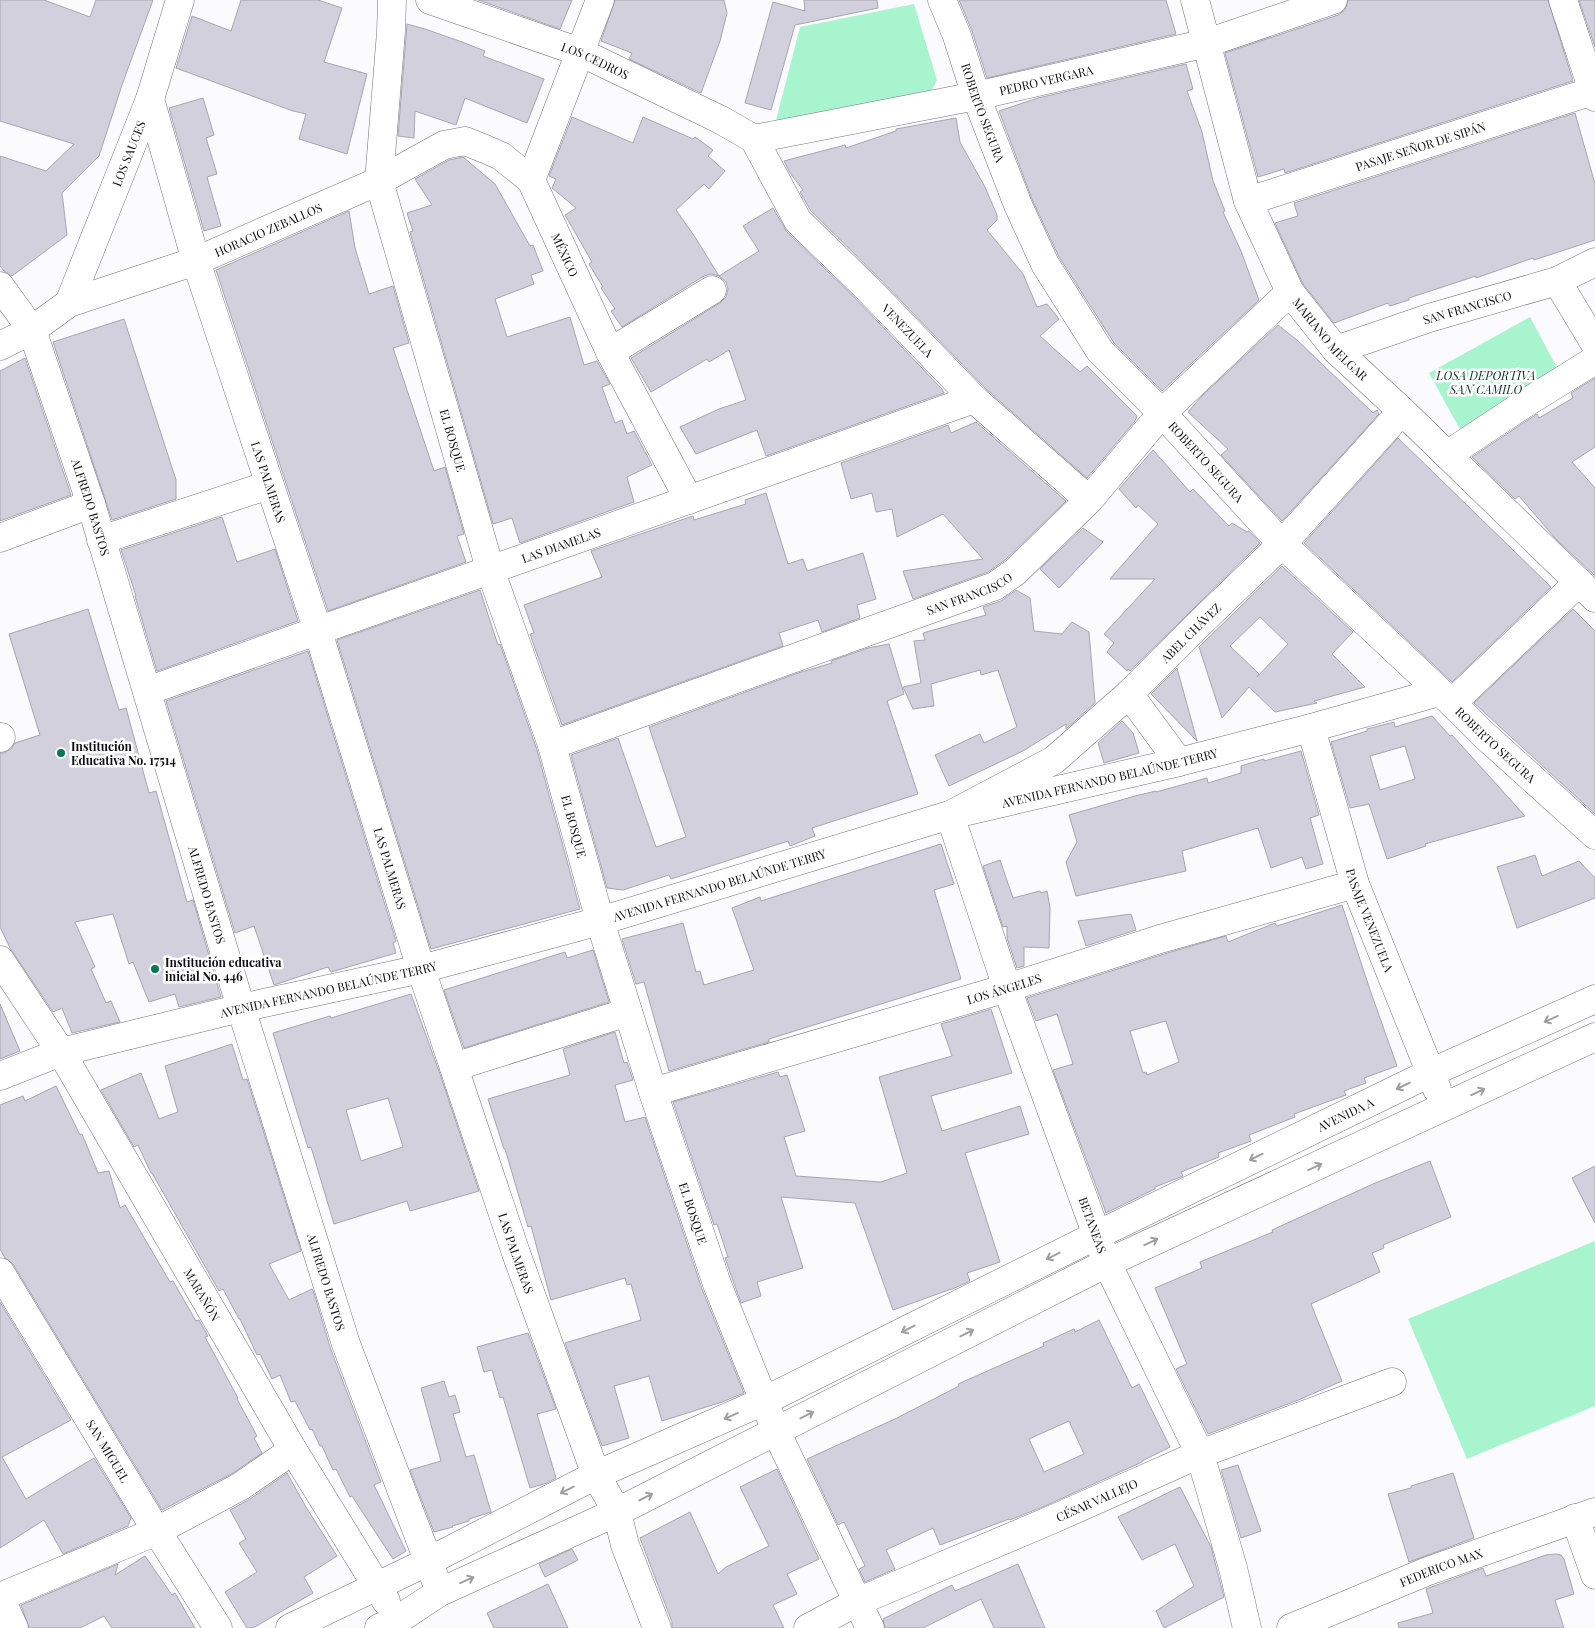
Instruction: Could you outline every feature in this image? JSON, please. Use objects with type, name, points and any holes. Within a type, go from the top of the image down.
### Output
[{"type":"street","name":"LOS SAUCES","points":[[69,303],[150,99],[180,0]]},
{"type":"street","name":"EL BOSQUE","points":[[392,0],[379,181],[490,569],[552,745],[600,921],[653,1092],[717,1284],[776,1431],[870,1628]]},
{"type":"street","name":"LOS CEDROS","points":[[430,0],[580,52],[720,120],[754,139]]},
{"type":"street","points":[[531,180],[600,0]]},
{"type":"street","name":"ROBERTO SEGURA","points":[[942,0],[957,36],[976,96],[1018,205],[1045,264],[1100,351],[1162,413],[1282,544],[1483,734],[1595,835]]},
{"type":"street","name":"MARIANO MELGAR","points":[[1195,0],[1248,201],[1290,292],[1336,350],[1402,411],[1587,590]]},
{"type":"street","name":"PEDRO VERGARA","points":[[754,139],[976,96],[1207,43],[1333,0]]},
{"type":"street","points":[[1563,0],[1594,94]]},
{"type":"street","name":"PASAJE SEÑOR DE SIPÁN","points":[[1248,201],[1594,94]]},
{"type":"street","name":"LAS PALMERAS","points":[[150,99],[196,261],[318,631],[421,969],[516,1253],[596,1475],[617,1512],[625,1545],[658,1628]]},
{"type":"street","name":"VENEZUELA","points":[[754,139],[798,222],[868,289],[974,399],[1089,500]]},
{"type":"street","name":"HORACIO ZEBALLOS","points":[[0,346],[32,330],[69,303],[196,261],[379,181],[444,145],[465,141],[501,156],[531,180]]},
{"type":"street","name":"MÉXICO","points":[[531,180],[610,352],[689,500]]},
{"type":"street","name":"SAN FRANCISCO","points":[[1336,350],[1428,318],[1557,281],[1595,262]]},
{"type":"street","points":[[1557,281],[1595,344]]},
{"type":"street","name":"ALFREDO BASTOS","points":[[0,286],[32,330],[91,504],[242,1008],[346,1344],[427,1562],[440,1592]]},
{"type":"street","points":[[610,352],[712,290]]},
{"type":"street","name":"SAN FRANCISCO","points":[[552,745],[995,586],[1015,572],[1089,500],[1162,413],[1290,292]]},
{"type":"street","points":[[1447,455],[1595,360]]},
{"type":"street","name":"LAS DIAMELAS","points":[[147,691],[974,399]]},
{"type":"street","name":"ABEL CHÁVEZ","points":[[950,815],[1054,760],[1129,694],[1282,544],[1402,411]]},
{"type":"street","points":[[101,540],[269,485]]},
{"type":"street","points":[[0,538],[91,504]]},
{"type":"street","points":[[1446,697],[1587,590]]},
{"type":"street","points":[[1129,694],[1179,762]]},
{"type":"street","name":"AVENIDA FERNANDO BELAÚNDE TERRY","points":[[0,1076],[61,1052],[242,1008],[421,969],[600,921],[950,815],[1446,697]]},
{"type":"street","name":"PASAJE VENEZUELA","points":[[1311,728],[1355,884],[1444,1108]]},
{"type":"street","name":"BETANEAS","points":[[950,815],[1007,988],[1107,1263],[1200,1454],[1234,1568],[1247,1628]]},
{"type":"street","name":"LOS ÁNGELES","points":[[653,1092],[1007,988],[1160,939],[1355,884]]},
{"type":"street","name":"MARAÑÓN","points":[[0,960],[61,1052],[293,1450],[377,1587],[395,1625]]},
{"type":"street","name":"AVENIDA A","points":[[290,1628],[427,1562],[596,1475],[764,1402],[1097,1234],[1430,1073],[1595,999]]},
{"type":"street","points":[[454,1067],[628,1012]]},
{"type":"street","points":[[395,1625],[440,1592],[617,1512],[1107,1263],[1595,1037]]},
{"type":"street","name":"SAN MIGUEL","points":[[0,1272],[218,1628]]},
{"type":"street","name":"CÉSAR VALLEJO","points":[[808,1628],[857,1602],[1051,1520],[1200,1454],[1392,1382]]},
{"type":"street","points":[[14,1628],[0,1597],[157,1531],[241,1486],[293,1450]]},
{"type":"street","points":[[1585,1515],[1595,1575]]},
{"type":"street","name":"FEDERICO MAX","points":[[1291,1628],[1428,1571],[1585,1515]]},
{"type":"green space","points":[[914,4],[937,80],[932,90],[775,124],[800,27]]},
{"type":"green space","name":"LOSA DEPORTIVA SAN CAMILO","points":[[1530,317],[1562,377],[1463,435],[1429,373]]},
{"type":"green space","points":[[1595,1241],[1595,1406],[1467,1459],[1408,1319]]},
{"type":"building","points":[[0,0],[44,0],[90,17],[96,0],[153,0],[99,156],[62,193],[67,235],[12,276],[0,266],[0,156],[46,171],[74,144],[0,121]]},
{"type":"building","points":[[241,0],[318,0],[342,8],[324,62],[367,74],[347,154],[299,139],[306,114],[293,111],[176,68],[192,16],[231,31]]},
{"type":"building","points":[[478,0],[572,0],[560,29]]},
{"type":"building","points":[[615,0],[724,0],[727,13],[720,41],[701,93],[629,59],[632,53],[601,41]]},
{"type":"building","points":[[804,0],[877,0],[878,8],[795,25],[771,110],[745,103],[773,2],[805,11]]},
{"type":"building","points":[[959,0],[1166,0],[1176,34],[987,78],[972,31]]},
{"type":"building","points":[[1348,0],[1548,0],[1573,81],[1285,173],[1284,169],[1258,177],[1225,53],[1338,15],[1345,10]]},
{"type":"building","points":[[1579,0],[1595,0],[1595,47]]},
{"type":"building","points":[[407,24],[485,51],[483,56],[544,79],[527,123],[465,98],[456,125],[415,111],[414,138],[398,136]]},
{"type":"building","points":[[1186,64],[1193,89],[1187,91],[1202,132],[1213,181],[1225,211],[1223,212],[1241,251],[1259,300],[1162,391],[1114,343],[1059,257],[1032,199],[999,111],[1038,98]]},
{"type":"building","points":[[203,98],[214,135],[206,138],[217,174],[207,177],[221,226],[204,231],[169,108]]},
{"type":"building","points":[[1575,113],[1595,184],[1595,240],[1534,260],[1533,258],[1476,278],[1476,276],[1390,306],[1388,303],[1334,323],[1303,284],[1275,223],[1298,216],[1294,203]]},
{"type":"building","points":[[572,117],[633,143],[643,117],[693,139],[695,137],[713,150],[708,156],[725,171],[709,189],[704,184],[676,210],[719,276],[711,274],[704,276],[622,327],[611,311],[615,309],[601,288],[603,287],[589,264],[592,262],[565,215],[576,208],[552,188],[556,179],[549,176]]},
{"type":"building","points":[[956,118],[960,142],[985,187],[997,215],[997,220],[987,230],[1023,274],[1037,307],[1047,304],[1059,319],[1040,336],[1080,372],[1087,366],[1137,416],[1135,421],[1087,478],[985,388],[879,278],[811,211],[800,192],[803,190],[790,173],[784,161],[845,145],[846,148],[896,131],[896,129]]},
{"type":"building","points":[[463,157],[495,184],[530,246],[533,245],[543,271],[531,275],[534,284],[495,299],[507,337],[570,317],[584,365],[597,361],[610,384],[602,387],[615,423],[622,420],[627,434],[634,431],[652,465],[627,477],[634,502],[520,543],[512,518],[493,524],[410,232],[413,231],[407,213],[432,205],[415,179],[449,160]]},
{"type":"building","points":[[773,208],[787,232],[857,300],[944,393],[766,456],[757,430],[696,454],[680,427],[719,409],[746,400],[729,350],[709,362],[707,359],[651,392],[631,358],[720,303],[726,297],[728,289],[726,282],[719,276],[759,251],[743,226]]},
{"type":"building","points":[[349,211],[355,248],[369,294],[393,286],[409,343],[393,348],[434,471],[445,467],[464,534],[457,536],[466,562],[328,611],[216,270]]},
{"type":"building","points":[[124,319],[176,480],[176,499],[112,520],[53,342]]},
{"type":"building","points":[[1278,325],[1297,340],[1373,413],[1377,410],[1379,414],[1282,521],[1221,455],[1228,449],[1188,412],[1202,396]]},
{"type":"building","points":[[25,358],[71,495],[0,521],[0,371]]},
{"type":"building","points":[[1595,378],[1595,447],[1572,462],[1595,488],[1595,576],[1555,538],[1519,496],[1515,499],[1472,457],[1537,414],[1539,418],[1573,398],[1571,393]]},
{"type":"building","points":[[976,422],[1066,501],[1005,560],[988,572],[913,599],[903,571],[983,559],[943,514],[897,537],[892,509],[876,512],[872,493],[851,499],[841,463],[948,425],[951,433]]},
{"type":"building","points":[[1398,438],[1551,587],[1452,682],[1304,543]]},
{"type":"building","points":[[1153,450],[1190,492],[1193,489],[1229,526],[1232,523],[1247,532],[1249,531],[1260,543],[1130,671],[1128,669],[1127,671],[1107,652],[1114,643],[1104,634],[1155,579],[1110,579],[1158,524],[1138,505],[1136,508],[1119,489]]},
{"type":"building","points":[[766,493],[788,564],[803,559],[807,571],[863,553],[876,599],[857,605],[860,618],[822,632],[818,620],[779,633],[783,646],[562,725],[530,634],[534,633],[524,605],[602,577],[591,551],[693,516],[694,520],[746,504],[745,500]]},
{"type":"building","points":[[222,517],[237,562],[275,549],[298,621],[157,671],[121,550]]},
{"type":"building","points":[[1083,528],[1103,542],[1059,588],[1040,569]]},
{"type":"building","points":[[1282,566],[1353,632],[1332,654],[1365,687],[1314,701],[1317,703],[1275,712],[1249,687],[1222,718],[1199,647]],"holes":[[[1260,617],[1288,644],[1257,677],[1259,674],[1230,646]]]},
{"type":"building","points":[[480,590],[498,645],[500,644],[537,750],[580,909],[431,949],[337,640]]},
{"type":"building","points":[[1016,590],[1030,598],[1034,631],[1062,634],[1072,622],[1089,632],[1095,703],[1066,729],[1066,724],[1023,751],[949,786],[935,755],[980,734],[984,743],[1017,727],[998,670],[981,675],[980,670],[931,684],[934,706],[913,709],[903,687],[921,683],[914,641],[925,640],[923,633],[986,615],[983,607],[1001,601]]},
{"type":"building","points":[[88,609],[119,710],[126,708],[149,793],[156,791],[187,902],[193,900],[221,997],[179,1007],[175,994],[149,1002],[133,962],[129,964],[113,914],[75,922],[95,967],[91,969],[106,1003],[111,1001],[120,1022],[72,1033],[62,1008],[53,1012],[10,948],[0,927],[0,753],[11,749],[15,743],[40,735],[9,634]]},
{"type":"building","points":[[1573,609],[1595,631],[1595,814],[1474,703]]},
{"type":"building","points":[[889,644],[904,694],[887,701],[918,794],[812,828],[815,836],[790,846],[788,841],[671,879],[669,875],[623,890],[607,888],[571,755],[618,738],[656,847],[686,837],[649,727],[798,673],[832,663],[831,661],[868,648]]},
{"type":"building","points":[[308,651],[396,941],[393,943],[396,953],[331,972],[328,967],[274,985],[254,926],[235,933],[166,701]]},
{"type":"building","points":[[1177,668],[1197,741],[1151,694]]},
{"type":"building","points":[[1432,716],[1450,736],[1452,735],[1525,816],[1425,844],[1426,846],[1387,859],[1369,804],[1350,808],[1331,742],[1394,722],[1395,727]],"holes":[[[1405,746],[1415,779],[1380,790],[1370,756]]]},
{"type":"building","points":[[1122,721],[1133,733],[1139,753],[1104,763],[1098,743]]},
{"type":"building","points":[[1301,751],[1319,815],[1310,818],[1323,864],[1306,869],[1302,857],[1271,868],[1258,828],[1182,851],[1186,871],[1076,896],[1066,862],[1077,842],[1069,815],[1207,778],[1208,783],[1241,773],[1241,766]]},
{"type":"building","points":[[941,844],[954,884],[934,890],[961,979],[769,1039],[769,1042],[669,1071],[644,982],[636,984],[622,939],[683,923],[696,972],[700,971],[704,985],[754,970],[732,908],[760,897],[761,901]]},
{"type":"building","points":[[1535,855],[1542,876],[1579,861],[1595,878],[1595,898],[1517,928],[1497,867]]},
{"type":"building","points":[[1000,860],[1013,898],[1047,891],[1050,908],[1049,948],[1024,947],[1024,966],[1017,968],[1007,938],[1007,926],[1003,927],[983,866]]},
{"type":"building","points":[[1342,905],[1397,1066],[1364,1078],[1366,1083],[1344,1091],[1346,1095],[1294,1114],[1295,1117],[1249,1135],[1251,1141],[1218,1153],[1219,1157],[1181,1172],[1183,1176],[1155,1187],[1155,1189],[1106,1213],[1053,1070],[1073,1064],[1057,1014],[1036,1021],[1027,998],[1226,936],[1228,942],[1275,923],[1277,926]],"holes":[[[1166,1021],[1179,1062],[1147,1075],[1146,1072],[1143,1073],[1130,1031]]]},
{"type":"building","points":[[1131,914],[1136,930],[1086,946],[1078,921]]},
{"type":"building","points":[[593,950],[609,1002],[464,1048],[444,990],[565,952],[567,958]]},
{"type":"building","points":[[411,994],[479,1191],[410,1211],[407,1201],[334,1224],[311,1147],[308,1148],[273,1033],[330,1016],[331,1018]],"holes":[[[388,1098],[403,1147],[361,1161],[346,1110]]]},
{"type":"building","points":[[0,1004],[20,1051],[0,1059]]},
{"type":"building","points":[[991,1009],[1012,1073],[931,1096],[942,1131],[1020,1106],[1029,1134],[965,1153],[1000,1262],[967,1273],[970,1281],[957,1287],[893,1310],[855,1203],[781,1197],[803,1268],[757,1282],[761,1296],[741,1303],[725,1258],[728,1257],[717,1224],[714,1225],[673,1102],[778,1072],[780,1077],[787,1075],[805,1131],[784,1137],[796,1176],[881,1182],[907,1173],[879,1077],[952,1056],[941,1024]]},
{"type":"building","points":[[615,1032],[624,1063],[627,1062],[633,1080],[615,1085],[625,1122],[645,1117],[702,1289],[744,1393],[662,1421],[649,1376],[614,1386],[629,1438],[602,1446],[565,1343],[641,1320],[631,1284],[627,1285],[625,1278],[551,1300],[531,1226],[528,1227],[488,1099],[570,1075],[563,1049]]},
{"type":"building","points":[[232,1044],[243,1080],[247,1079],[301,1251],[269,1264],[289,1300],[313,1290],[331,1350],[381,1482],[374,1485],[406,1551],[393,1559],[352,1496],[350,1497],[336,1469],[333,1470],[322,1446],[320,1446],[312,1429],[310,1430],[295,1401],[291,1402],[280,1375],[272,1379],[260,1354],[257,1355],[223,1289],[219,1291],[151,1173],[138,1145],[134,1147],[101,1090],[141,1073],[159,1119],[178,1112],[165,1066]]},
{"type":"building","points":[[56,1086],[80,1135],[82,1134],[98,1173],[109,1171],[120,1208],[125,1205],[170,1282],[173,1281],[196,1321],[199,1320],[208,1336],[205,1337],[257,1436],[254,1438],[262,1453],[233,1473],[162,1510],[13,1264],[5,1258],[0,1249],[0,1105],[23,1096],[25,1101]]},
{"type":"building","points":[[1430,1161],[1451,1217],[1383,1245],[1384,1248],[1372,1253],[1380,1272],[1311,1304],[1342,1381],[1296,1401],[1208,1434],[1176,1369],[1187,1364],[1155,1288],[1202,1268],[1200,1262],[1273,1232],[1272,1230],[1373,1184]]},
{"type":"building","points":[[1595,1166],[1595,1223],[1572,1178]]},
{"type":"building","points":[[0,1302],[71,1420],[2,1457],[26,1499],[94,1458],[131,1518],[128,1526],[63,1554],[44,1520],[0,1548]]},
{"type":"building","points":[[1099,1320],[1132,1388],[1139,1384],[1170,1447],[1142,1462],[1045,1506],[940,1545],[933,1528],[886,1550],[895,1569],[865,1582],[859,1569],[865,1566],[844,1522],[838,1525],[807,1459],[897,1418],[959,1386],[958,1384],[1044,1346],[1043,1343],[1074,1329],[1075,1332]],"holes":[[[1069,1421],[1084,1454],[1044,1472],[1029,1439]]]},
{"type":"building","points":[[528,1333],[556,1409],[537,1414],[556,1478],[530,1488],[503,1397],[500,1398],[492,1370],[484,1372],[477,1347]]},
{"type":"building","points":[[444,1381],[449,1397],[455,1395],[460,1412],[453,1414],[466,1457],[474,1455],[491,1512],[469,1519],[469,1521],[453,1527],[434,1532],[410,1470],[441,1461],[421,1388]]},
{"type":"building","points":[[1238,1465],[1261,1531],[1241,1538],[1221,1470]]},
{"type":"building","points":[[777,1469],[819,1559],[787,1574],[797,1594],[773,1605],[784,1628],[672,1628],[672,1622],[640,1538],[690,1512],[718,1574],[726,1567],[769,1546],[740,1487]]},
{"type":"building","points":[[287,1473],[337,1556],[304,1577],[313,1593],[253,1628],[247,1628],[225,1592],[257,1572],[239,1543],[246,1539],[230,1510],[250,1499]]},
{"type":"building","points":[[1453,1473],[1474,1538],[1409,1562],[1388,1494]]},
{"type":"building","points":[[1180,1487],[1211,1547],[1224,1597],[1164,1628],[1156,1611],[1194,1586],[1175,1544],[1142,1560],[1118,1517]]},
{"type":"building","points":[[572,1549],[578,1560],[545,1577],[539,1564]]},
{"type":"building","points":[[1546,1555],[1561,1555],[1564,1559],[1574,1594],[1555,1600],[1564,1628],[1399,1628],[1398,1623],[1433,1613],[1426,1589],[1483,1568],[1486,1576]]},
{"type":"building","points":[[145,1556],[172,1595],[175,1593],[195,1628],[112,1628],[104,1616],[80,1628],[29,1628],[21,1605],[118,1564],[115,1575]]},
{"type":"building","points":[[1018,1564],[1045,1628],[994,1628],[981,1599],[923,1628],[885,1628],[883,1619],[952,1585],[955,1591]]},
{"type":"building","points":[[548,1584],[568,1628],[494,1628],[487,1613]]},
{"type":"place","name":"Institución Educativa No. 17514","points":[[61,753]]},
{"type":"place","name":"Institución educativa inicial No. 446","points":[[155,969]]}]
